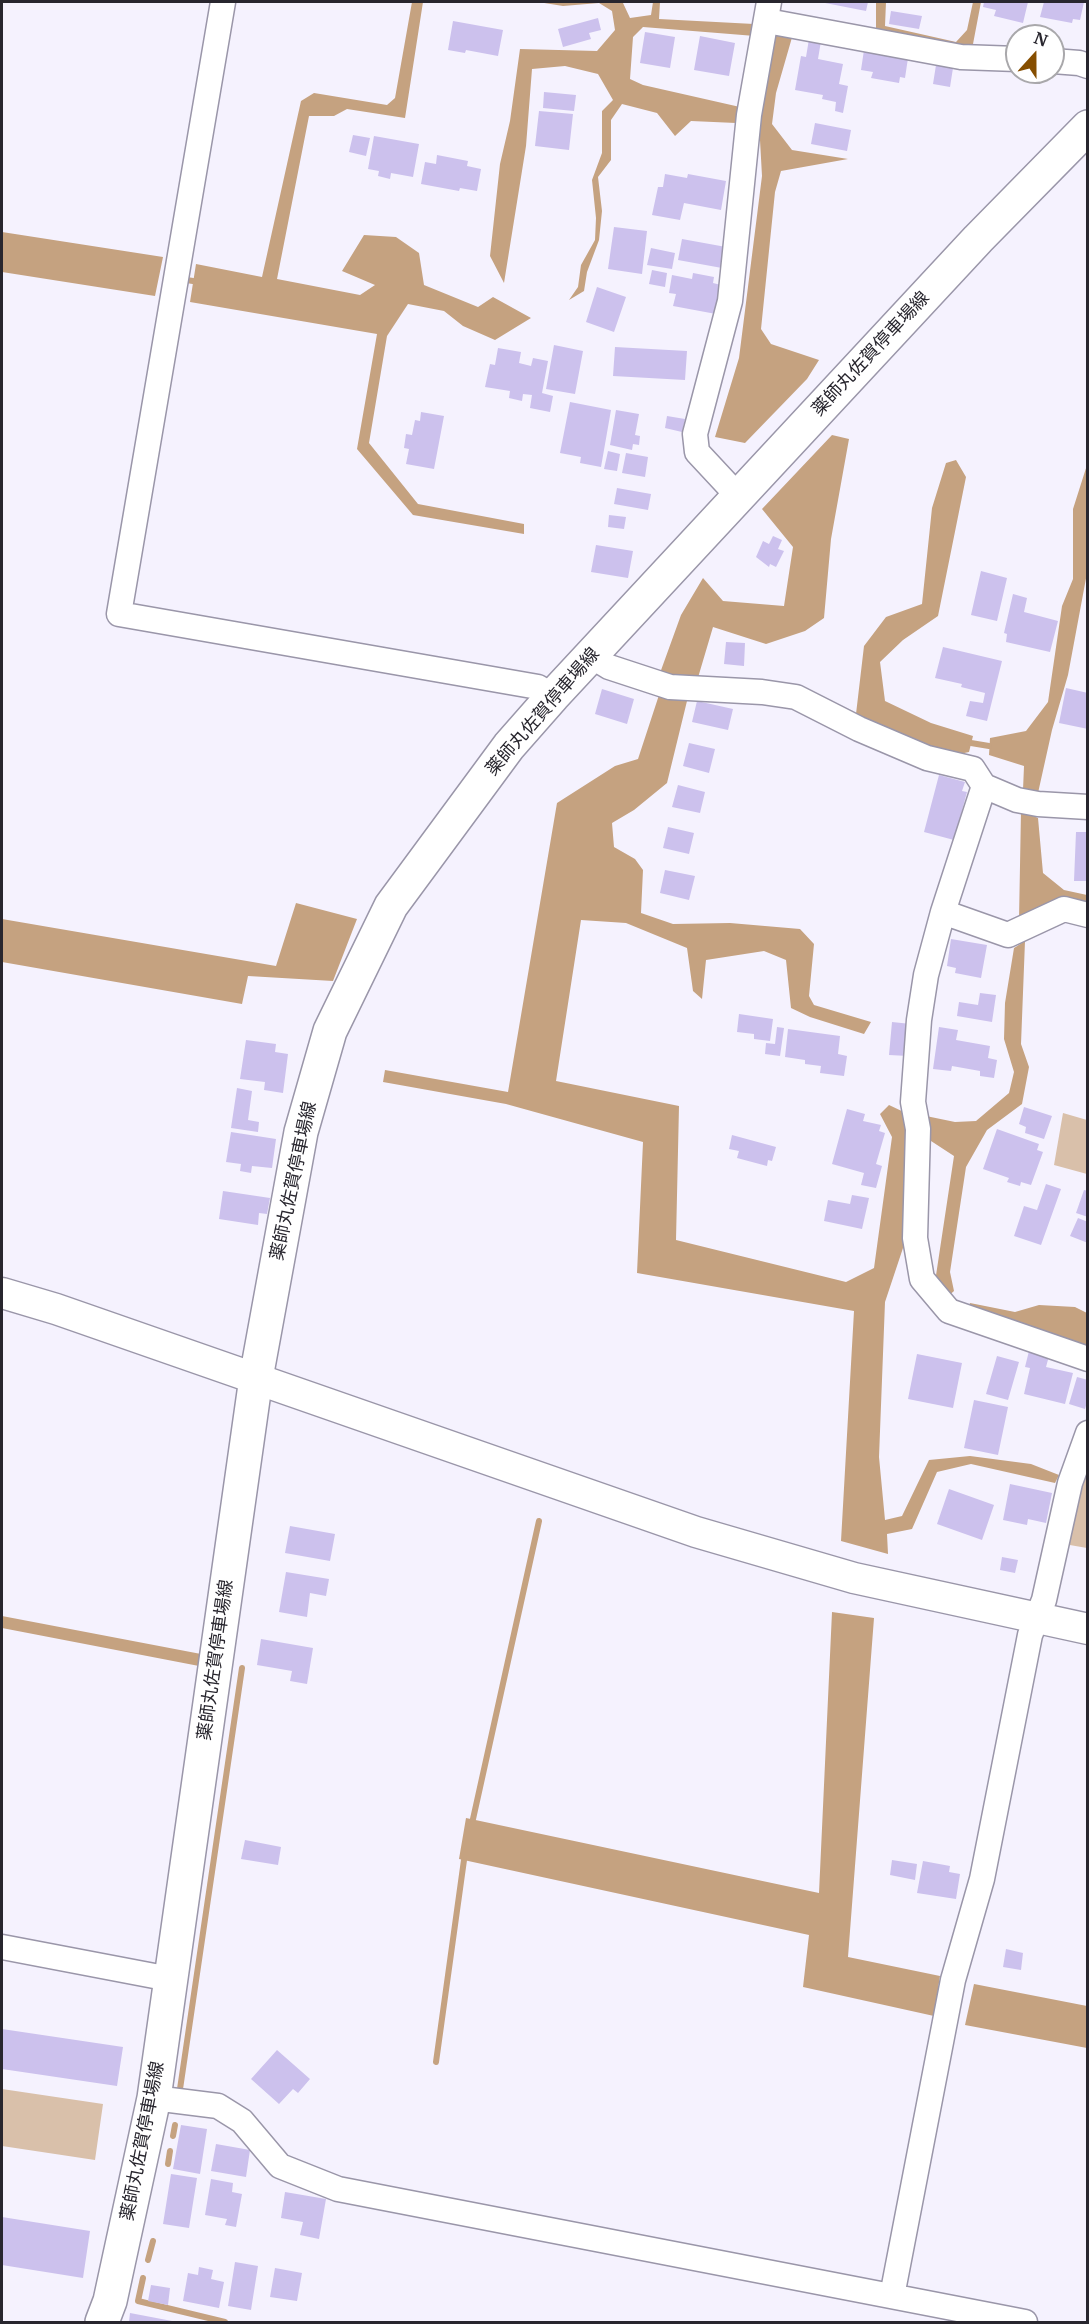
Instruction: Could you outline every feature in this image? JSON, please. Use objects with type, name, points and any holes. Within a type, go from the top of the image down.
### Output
[{"type":"main road","name":"薬師丸佐賀停車場線","points":[[102,2322],[110,2301],[154,2098],[256,1378],[301,1132],[330,1031],[391,906],[509,746],[978,239],[1088,128]]},
{"type":"street","points":[[223,2],[119,614],[538,687],[553,696]]},
{"type":"street","points":[[738,496],[697,452],[695,434],[730,301],[749,115],[767,22],[961,57],[1005,59]]},
{"type":"street","points":[[1065,62],[1088,66]]},
{"type":"street","points":[[591,656],[609,667],[676,688],[762,692],[796,697],[859,729],[927,758],[973,769],[984,786],[1028,802],[1088,807]]},
{"type":"street","points":[[984,786],[943,912],[926,975],[919,1020],[913,1102],[916,1120],[915,1238],[922,1279],[949,1311],[1088,1359]]},
{"type":"street","points":[[943,912],[1008,935],[1064,909],[1088,915]]},
{"type":"street","points":[[2,1293],[56,1309],[696,1532],[854,1578],[1088,1629]]},
{"type":"street","points":[[892,2296],[953,1980],[982,1879],[1030,1635],[1044,1600],[1070,1483],[1088,1433]]},
{"type":"street","points":[[2,1947],[170,1979]]},
{"type":"street","points":[[154,2098],[218,2106],[242,2121],[280,2166],[338,2188],[1025,2322]]},
{"type":"shaded area","points":[[412,2],[423,2],[405,118],[347,109],[334,116],[309,116],[277,279],[360,295],[375,285],[342,271],[364,235],[396,237],[419,253],[424,285],[478,307],[493,297],[531,318],[495,340],[463,326],[444,311],[408,304],[387,336],[369,443],[418,504],[524,524],[524,534],[413,515],[357,449],[377,334],[190,302],[196,264],[262,277],[301,101],[314,93],[387,105],[395,98]]},
{"type":"shaded area","points":[[538,2],[619,2],[623,3],[630,18],[651,15],[653,2],[660,2],[659,19],[754,24],[755,36],[643,27],[633,37],[630,79],[643,85],[740,107],[736,123],[691,121],[675,136],[657,113],[622,104],[611,120],[611,160],[598,177],[602,211],[599,240],[587,272],[584,291],[569,300],[578,287],[581,265],[595,240],[596,218],[592,180],[602,153],[602,111],[613,100],[598,74],[565,66],[532,69],[526,146],[504,283],[490,256],[500,164],[510,121],[520,49],[597,51],[615,30],[612,11],[599,3],[563,6]]},
{"type":"shaded area","points":[[876,2],[886,2],[885,26],[956,42],[967,30],[973,2],[981,2],[973,44],[963,48],[876,30]]},
{"type":"shaded area","points":[[776,29],[793,34],[776,93],[772,124],[792,150],[848,159],[781,171],[775,192],[761,329],[771,344],[819,360],[807,379],[745,443],[715,437],[739,358],[762,176],[759,122]]},
{"type":"shaded area","points":[[2,232],[163,257],[155,296],[2,272]]},
{"type":"shaded area","points":[[832,435],[849,439],[831,539],[824,618],[805,631],[766,644],[713,627],[697,681],[660,673],[681,615],[703,578],[723,601],[784,606],[793,547],[762,509]]},
{"type":"shaded area","points":[[956,460],[966,477],[938,616],[903,640],[880,662],[885,701],[931,723],[973,736],[969,752],[955,755],[884,732],[856,714],[864,646],[886,617],[922,604],[932,508],[946,463]]},
{"type":"shaded area","points":[[1087,465],[1087,573],[1068,675],[1052,730],[1038,793],[1023,790],[1024,766],[989,755],[990,738],[1026,731],[1048,702],[1062,606],[1073,579],[1073,509]]},
{"type":"shaded area","points":[[659,695],[687,701],[667,783],[634,810],[612,823],[614,847],[635,859],[643,870],[641,913],[673,924],[730,923],[800,929],[814,944],[809,996],[814,1005],[871,1022],[864,1034],[810,1017],[791,1008],[786,960],[764,951],[706,960],[702,999],[693,991],[687,948],[626,923],[581,920],[556,1081],[679,1106],[676,1240],[846,1282],[874,1268],[892,1137],[880,1114],[889,1105],[908,1114],[910,1142],[903,1248],[885,1302],[879,1457],[885,1520],[902,1516],[929,1460],[970,1456],[1031,1464],[1059,1475],[1055,1483],[971,1464],[937,1472],[912,1529],[887,1534],[888,1554],[841,1541],[854,1311],[637,1273],[643,1142],[506,1104],[383,1082],[385,1070],[508,1092],[557,803],[615,766],[638,759]]},
{"type":"shaded area","points":[[1021,811],[1038,818],[1043,873],[1064,890],[1087,895],[1088,907],[1019,920]]},
{"type":"shaded area","points":[[296,903],[357,919],[333,981],[248,976],[242,1004],[2,962],[2,919],[276,966]]},
{"type":"shaded area","points":[[1025,941],[1021,1044],[1029,1067],[1022,1104],[987,1130],[966,1167],[950,1272],[954,1291],[946,1298],[935,1282],[954,1156],[931,1141],[926,1116],[955,1122],[976,1121],[1009,1093],[1014,1072],[1004,1039],[1005,1003],[1014,948]]},
{"type":"shaded area","points":[[1063,1113],[1087,1120],[1087,1174],[1054,1165]]},
{"type":"shaded area","points":[[970,1303],[1015,1312],[1039,1305],[1075,1307],[1087,1313],[1087,1349],[968,1309]]},
{"type":"shaded area","points":[[1087,1472],[1087,1548],[1064,1544]]},
{"type":"shaded area","points":[[832,1612],[874,1618],[848,1957],[940,1976],[934,2016],[803,1987],[809,1935],[459,1859],[466,1818],[819,1893]]},
{"type":"shaded area","points":[[2,1616],[201,1654],[199,1666],[2,1628]]},
{"type":"shaded area","points":[[974,1984],[1087,2006],[1087,2048],[965,2025]]},
{"type":"shaded area","points":[[2,2089],[103,2104],[95,2160],[2,2146]]},
{"type":"building","points":[[820,2],[868,2],[866,11]]},
{"type":"building","points":[[984,2],[1028,2],[1023,23],[994,16],[996,10],[983,7]]},
{"type":"building","points":[[1044,2],[1084,2],[1080,20],[1073,19],[1072,23],[1040,17]]},
{"type":"building","points":[[891,11],[922,16],[919,29],[889,24]]},
{"type":"building","points":[[598,18],[601,30],[589,33],[591,39],[563,47],[558,29]]},
{"type":"building","points":[[453,21],[503,30],[498,56],[466,50],[465,53],[448,50]]},
{"type":"building","points":[[645,32],[675,37],[670,68],[640,63]]},
{"type":"building","points":[[700,36],[735,43],[729,76],[694,70]]},
{"type":"building","points":[[809,39],[821,41],[818,59],[843,64],[839,84],[848,86],[843,113],[835,111],[836,102],[822,99],[823,95],[795,90],[801,56],[806,57]]},
{"type":"building","points":[[864,50],[908,58],[905,78],[900,77],[899,83],[871,78],[873,72],[861,70]]},
{"type":"building","points":[[936,65],[953,68],[950,87],[933,84]]},
{"type":"building","points":[[544,92],[576,95],[574,111],[543,108]]},
{"type":"building","points":[[539,111],[573,114],[569,150],[535,146]]},
{"type":"building","points":[[815,123],[851,130],[847,151],[811,144]]},
{"type":"building","points":[[353,135],[370,138],[366,156],[349,152]]},
{"type":"building","points":[[374,136],[419,144],[413,177],[391,173],[390,179],[378,176],[379,171],[368,169]]},
{"type":"building","points":[[437,155],[468,161],[467,166],[481,169],[477,191],[460,188],[459,191],[421,184],[425,162],[436,164]]},
{"type":"building","points":[[665,174],[687,178],[688,174],[726,181],[721,210],[684,203],[680,220],[652,215],[658,187],[663,187]]},
{"type":"building","points":[[614,227],[647,231],[642,274],[608,269]]},
{"type":"building","points":[[682,239],[726,247],[722,268],[678,260]]},
{"type":"building","points":[[651,248],[675,253],[672,269],[647,265]]},
{"type":"building","points":[[652,270],[667,273],[665,287],[649,284]]},
{"type":"building","points":[[693,273],[714,277],[713,283],[721,285],[716,314],[673,306],[676,294],[669,293],[672,275],[692,279]]},
{"type":"building","points":[[597,287],[626,297],[614,332],[586,322]]},
{"type":"building","points":[[554,345],[583,351],[575,394],[546,389]]},
{"type":"building","points":[[615,347],[687,351],[685,380],[613,376]]},
{"type":"building","points":[[498,348],[521,352],[519,363],[531,366],[533,358],[548,361],[542,393],[553,396],[550,412],[530,408],[532,395],[523,394],[522,401],[509,398],[510,391],[485,387],[490,364],[495,365]]},
{"type":"building","points":[[570,402],[611,410],[601,467],[580,463],[581,457],[560,453]]},
{"type":"building","points":[[616,410],[639,414],[635,435],[640,436],[639,445],[633,444],[632,450],[610,445]]},
{"type":"building","points":[[421,412],[444,416],[434,469],[406,464],[409,449],[404,448],[406,434],[412,435],[415,420],[420,421]]},
{"type":"building","points":[[667,416],[685,419],[682,432],[665,428]]},
{"type":"building","points":[[608,451],[620,454],[617,471],[604,469]]},
{"type":"building","points":[[626,453],[648,457],[645,477],[622,473]]},
{"type":"building","points":[[617,488],[651,494],[648,510],[614,504]]},
{"type":"building","points":[[609,515],[626,517],[624,529],[608,527]]},
{"type":"building","points":[[773,536],[782,540],[778,549],[784,551],[776,567],[770,564],[769,567],[756,557],[763,541],[769,544]]},
{"type":"building","points":[[596,545],[633,551],[628,578],[591,572]]},
{"type":"building","points":[[981,571],[1007,578],[997,621],[971,615]]},
{"type":"building","points":[[1013,594],[1027,598],[1024,612],[1058,621],[1050,652],[1006,642],[1007,634],[1004,633]]},
{"type":"building","points":[[726,642],[745,643],[744,666],[724,664]]},
{"type":"building","points":[[943,647],[1002,661],[987,721],[966,716],[970,701],[983,703],[985,693],[961,687],[962,684],[935,678]]},
{"type":"building","points":[[1066,688],[1088,693],[1088,729],[1059,723]]},
{"type":"building","points":[[602,689],[634,699],[627,724],[595,714]]},
{"type":"building","points":[[697,701],[733,709],[728,730],[692,722]]},
{"type":"building","points":[[689,743],[715,749],[709,773],[683,766]]},
{"type":"building","points":[[939,775],[965,782],[962,791],[967,792],[954,840],[924,832]]},
{"type":"building","points":[[678,785],[705,792],[700,813],[672,807]]},
{"type":"building","points":[[668,827],[694,833],[689,854],[663,848]]},
{"type":"building","points":[[1076,832],[1088,832],[1088,881],[1074,881]]},
{"type":"building","points":[[665,870],[695,876],[689,900],[660,893]]},
{"type":"building","points":[[951,939],[987,945],[981,978],[955,973],[956,968],[947,966]]},
{"type":"building","points":[[980,993],[996,995],[992,1022],[957,1016],[959,1002],[978,1005]]},
{"type":"building","points":[[739,1014],[773,1019],[770,1041],[754,1039],[754,1034],[737,1032]]},
{"type":"building","points":[[892,1022],[911,1024],[908,1056],[889,1055]]},
{"type":"building","points":[[777,1027],[784,1028],[780,1056],[765,1054],[766,1043],[775,1044]]},
{"type":"building","points":[[939,1027],[958,1030],[956,1040],[990,1046],[988,1058],[997,1060],[994,1078],[980,1076],[980,1071],[952,1066],[951,1071],[933,1069]]},
{"type":"building","points":[[788,1029],[840,1036],[838,1054],[847,1056],[844,1076],[820,1073],[821,1066],[805,1064],[805,1060],[785,1057]]},
{"type":"building","points":[[246,1040],[276,1044],[275,1052],[288,1054],[283,1093],[264,1090],[265,1082],[240,1079]]},
{"type":"building","points":[[237,1088],[252,1091],[248,1120],[259,1122],[258,1132],[231,1128]]},
{"type":"building","points":[[1024,1107],[1052,1116],[1044,1139],[1025,1133],[1026,1127],[1019,1124]]},
{"type":"building","points":[[847,1109],[865,1114],[863,1121],[881,1125],[879,1131],[885,1133],[876,1164],[882,1166],[876,1188],[861,1185],[864,1173],[832,1164]]},
{"type":"building","points":[[997,1129],[1039,1144],[1037,1150],[1043,1152],[1031,1185],[1021,1182],[1020,1186],[1007,1182],[1009,1178],[983,1169]]},
{"type":"building","points":[[231,1132],[276,1139],[272,1168],[252,1166],[251,1173],[240,1171],[241,1164],[226,1162]]},
{"type":"building","points":[[732,1135],[776,1147],[772,1161],[768,1160],[767,1166],[737,1158],[739,1151],[729,1149]]},
{"type":"building","points":[[1046,1184],[1061,1189],[1041,1245],[1014,1236],[1024,1206],[1037,1210]]},
{"type":"building","points":[[1084,1190],[1088,1191],[1088,1217],[1076,1213]]},
{"type":"building","points":[[223,1191],[270,1198],[267,1214],[259,1213],[258,1225],[219,1219]]},
{"type":"building","points":[[852,1195],[869,1198],[862,1229],[824,1221],[828,1200],[850,1204]]},
{"type":"building","points":[[1078,1218],[1088,1222],[1088,1243],[1070,1236]]},
{"type":"building","points":[[1029,1351],[1049,1356],[1046,1367],[1073,1373],[1065,1404],[1024,1394],[1030,1368],[1025,1367]]},
{"type":"building","points":[[917,1354],[962,1363],[953,1408],[908,1399]]},
{"type":"building","points":[[997,1356],[1019,1362],[1008,1400],[986,1394]]},
{"type":"building","points":[[1077,1377],[1088,1380],[1088,1399],[1085,1409],[1069,1404]]},
{"type":"building","points":[[974,1400],[1008,1407],[998,1455],[964,1448]]},
{"type":"building","points":[[1010,1484],[1052,1493],[1046,1523],[1028,1519],[1027,1525],[1003,1520]]},
{"type":"building","points":[[949,1489],[994,1505],[982,1540],[937,1524]]},
{"type":"building","points":[[290,1526],[335,1534],[330,1561],[285,1553]]},
{"type":"building","points":[[1002,1557],[1018,1560],[1015,1573],[1000,1570]]},
{"type":"building","points":[[286,1572],[329,1579],[326,1596],[310,1593],[307,1617],[279,1612]]},
{"type":"building","points":[[261,1639],[313,1648],[307,1684],[290,1681],[292,1671],[257,1665]]},
{"type":"building","points":[[245,1840],[281,1847],[278,1865],[241,1859]]},
{"type":"building","points":[[892,1860],[917,1864],[915,1880],[890,1875]]},
{"type":"building","points":[[923,1861],[950,1866],[949,1872],[960,1874],[956,1899],[917,1893]]},
{"type":"building","points":[[1006,1949],[1023,1953],[1021,1970],[1003,1967]]},
{"type":"building","points":[[2,2029],[123,2047],[117,2086],[2,2069]]},
{"type":"building","points":[[277,2050],[310,2079],[298,2093],[293,2089],[279,2104],[251,2079]]},
{"type":"building","points":[[181,2125],[207,2129],[200,2174],[173,2169]]},
{"type":"building","points":[[216,2144],[250,2150],[246,2177],[211,2171]]},
{"type":"building","points":[[171,2174],[197,2178],[189,2228],[163,2224]]},
{"type":"building","points":[[211,2179],[233,2183],[232,2192],[242,2194],[236,2227],[225,2225],[227,2219],[205,2215]]},
{"type":"building","points":[[285,2192],[326,2199],[319,2239],[300,2235],[303,2222],[281,2218]]},
{"type":"building","points":[[2,2217],[90,2231],[83,2278],[2,2265]]},
{"type":"building","points":[[235,2262],[258,2266],[251,2310],[228,2306]]},
{"type":"building","points":[[199,2267],[213,2270],[211,2279],[224,2282],[219,2308],[183,2301],[188,2273],[198,2275]]},
{"type":"building","points":[[275,2268],[302,2273],[297,2301],[270,2297]]},
{"type":"building","points":[[151,2285],[170,2288],[168,2305],[148,2301]]},
{"type":"building","points":[[130,2313],[172,2321],[172,2322],[129,2322]]},
{"type":"waterway","points":[[180,279],[193,281]]},
{"type":"waterway","points":[[971,743],[989,746]]},
{"type":"waterway","points":[[473,1819],[539,1521]]},
{"type":"waterway","points":[[180,2089],[242,1668]]},
{"type":"waterway","points":[[436,2062],[464,1860]]},
{"type":"waterway","points":[[173,2136],[175,2125]]},
{"type":"waterway","points":[[168,2164],[170,2151]]},
{"type":"waterway","points":[[148,2260],[153,2241]]},
{"type":"waterway","points":[[143,2278],[138,2301],[225,2322]]}]
